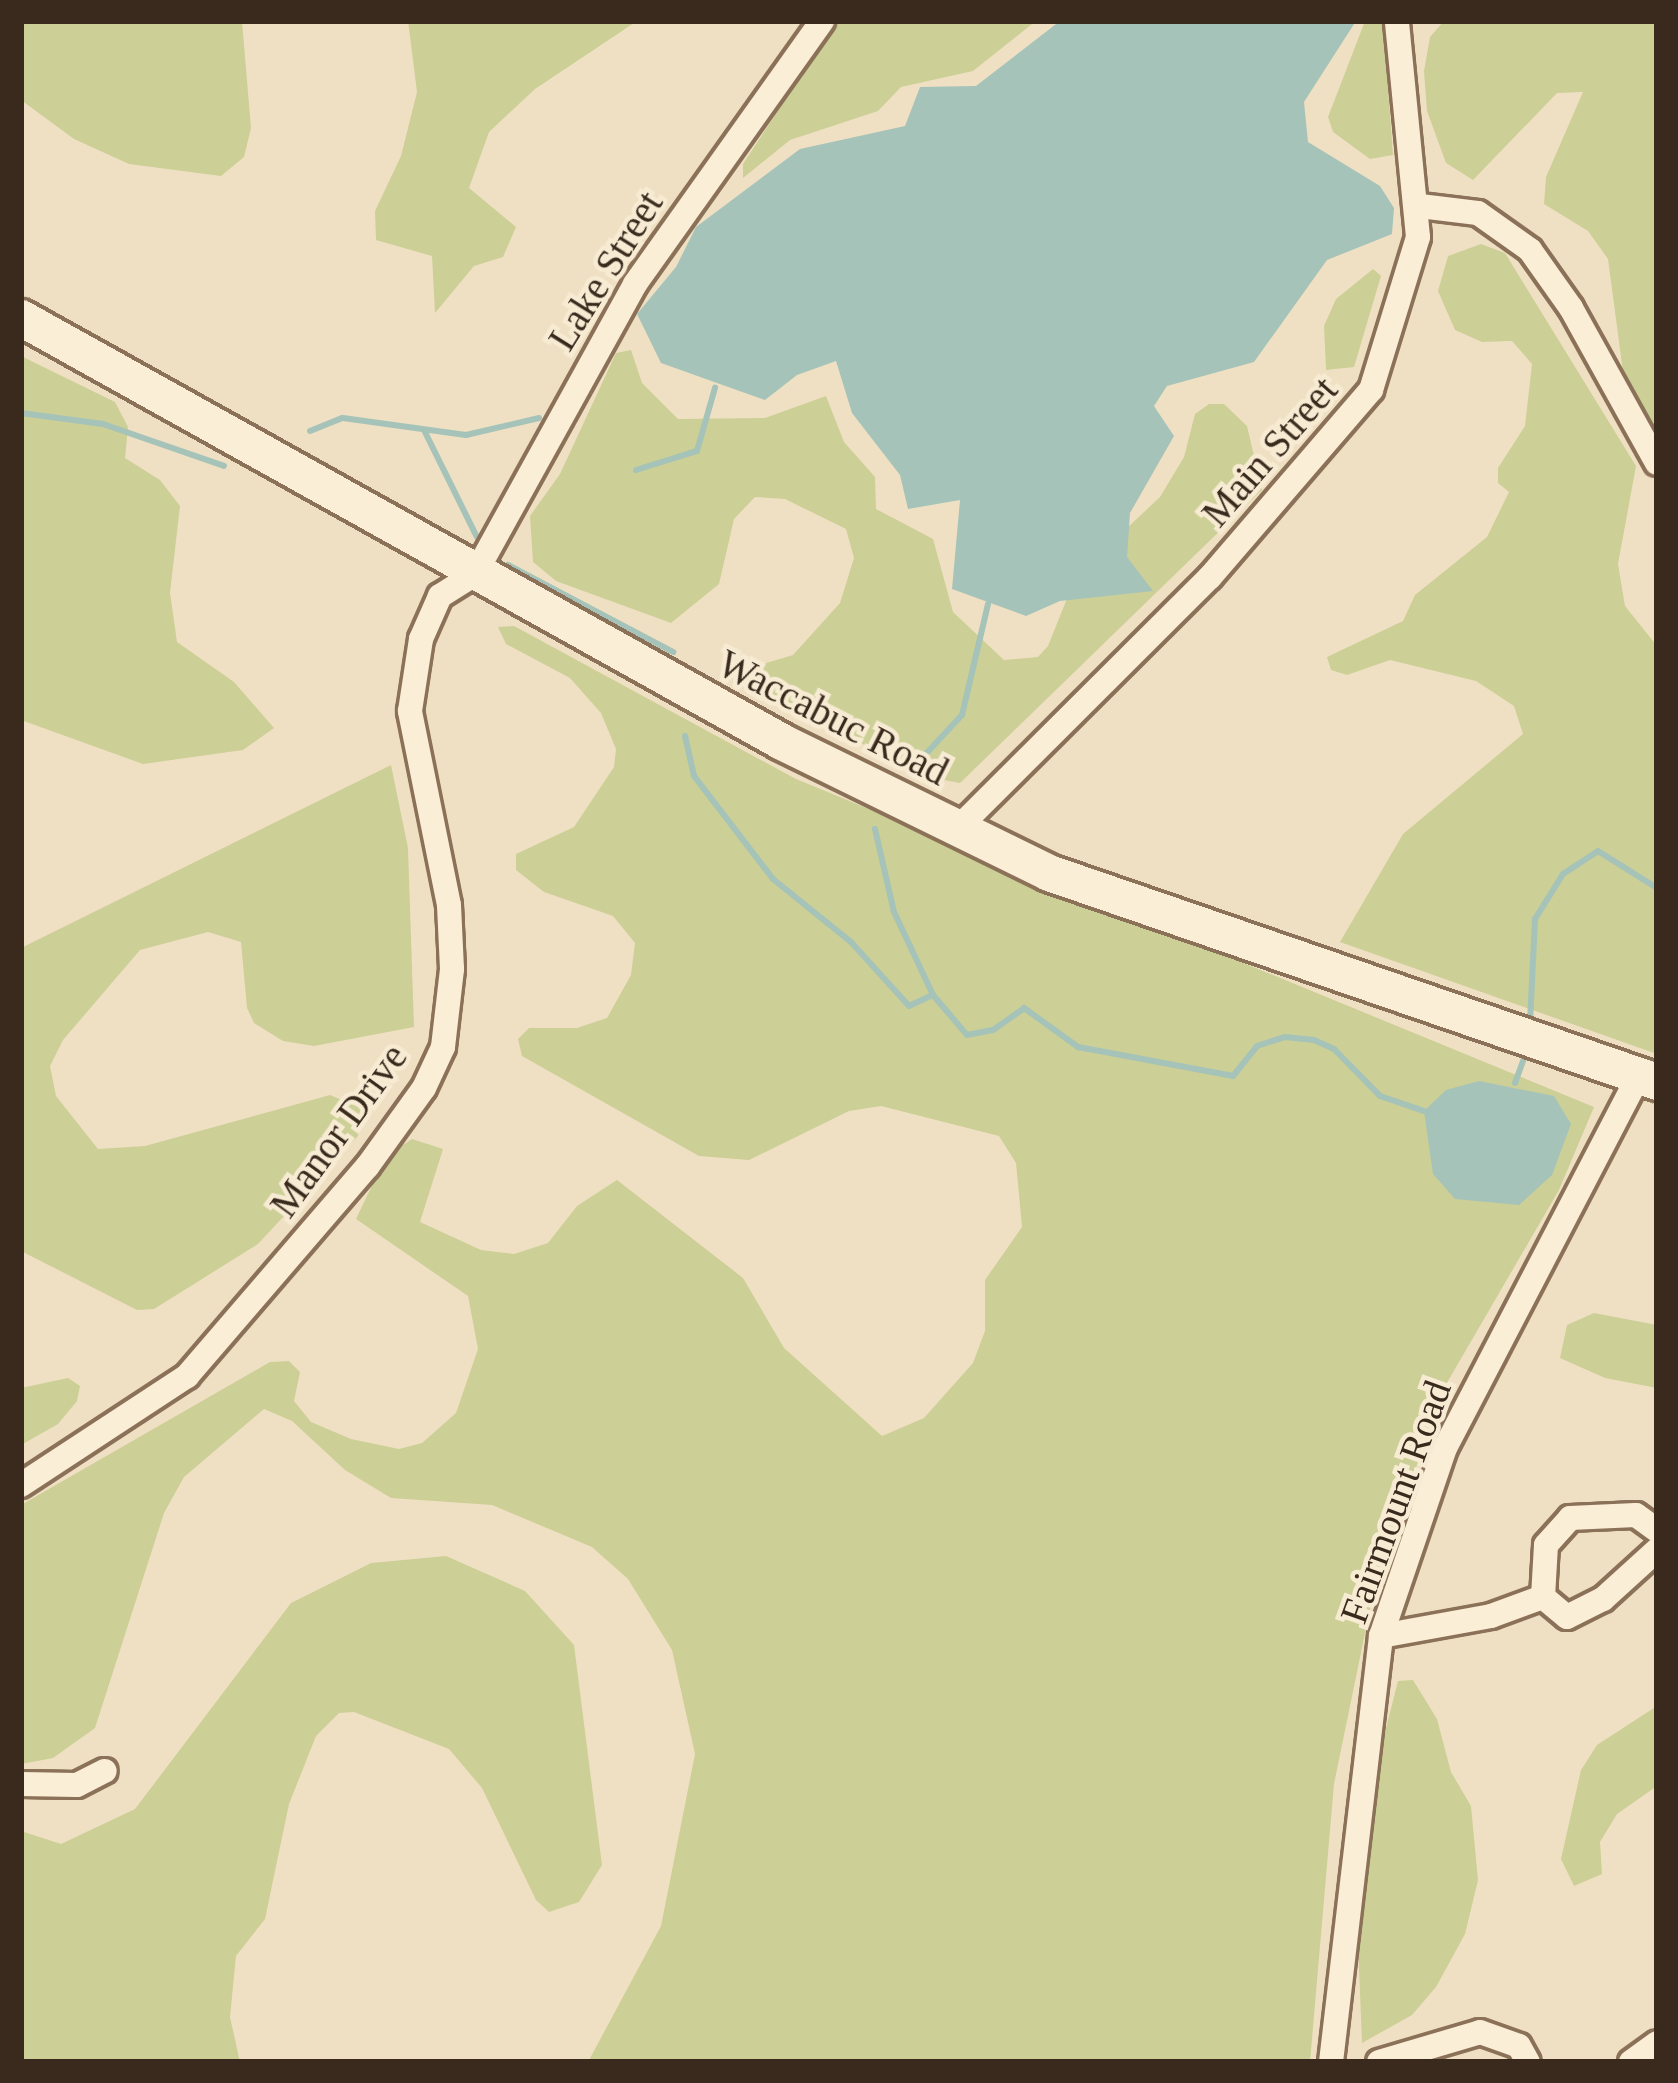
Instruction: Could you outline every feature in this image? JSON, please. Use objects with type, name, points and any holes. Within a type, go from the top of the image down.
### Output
[{"type":"main road","name":"Waccabuc Road","points":[[21,318],[475,574],[957,829],[1150,912],[1648,1079]]},
{"type":"street","name":"Lake Street","points":[[475,574],[635,284],[822,21]]},
{"type":"street","name":"Main Street","points":[[957,829],[1210,577],[1358,407],[1385,362],[1420,206],[1397,21]]},
{"type":"street","points":[[1420,206],[1478,213],[1529,250],[1571,308],[1657,463]]},
{"type":"street","name":"Manor Drive","points":[[21,1485],[187,1376],[368,1167],[424,1088],[443,1047],[452,969],[449,904],[410,682],[440,596],[475,574]]},
{"type":"street","name":"Fairmount Road","points":[[1331,2062],[1382,1636],[1445,1448],[1648,1079]]},
{"type":"street","points":[[1543,1597],[1546,1546],[1570,1518],[1636,1515],[1657,1530]]},
{"type":"street","points":[[1543,1597],[1568,1617],[1603,1599],[1657,1550]]},
{"type":"street","points":[[1382,1636],[1491,1616],[1543,1597]]},
{"type":"street","points":[[21,1784],[77,1785],[105,1771]]},
{"type":"street","points":[[1378,2062],[1480,2032],[1519,2046],[1528,2062]]},
{"type":"street","points":[[1631,2062],[1657,2043]]},
{"type":"green space","points":[[21,21],[242,21],[251,128],[244,157],[221,176],[129,164],[74,139],[21,100]]},
{"type":"green space","points":[[408,21],[637,21],[535,89],[489,132],[469,188],[516,227],[503,257],[474,266],[435,313],[432,256],[376,240],[375,211],[401,156],[417,92]]},
{"type":"green space","points":[[837,21],[1036,21],[973,71],[901,87],[878,111],[790,140],[743,178],[743,164]]},
{"type":"green space","points":[[1365,21],[1383,21],[1393,155],[1370,159],[1333,132],[1328,117]]},
{"type":"green space","points":[[1444,21],[1657,21],[1657,434],[1623,372],[1608,259],[1588,231],[1544,204],[1546,177],[1583,92],[1557,93],[1473,180],[1446,163],[1427,111],[1424,71],[1430,37]]},
{"type":"green space","points":[[1481,244],[1505,253],[1636,466],[1618,564],[1625,606],[1657,646],[1657,1054],[1340,942],[1403,834],[1523,734],[1514,706],[1476,681],[1390,660],[1347,675],[1331,670],[1327,657],[1403,621],[1415,595],[1487,537],[1509,492],[1498,483],[1498,468],[1525,426],[1532,364],[1512,341],[1482,342],[1455,330],[1438,291],[1448,256]]},
{"type":"green space","points":[[1373,269],[1381,276],[1354,367],[1326,370],[1324,326],[1336,299]]},
{"type":"green space","points":[[631,350],[642,383],[678,419],[765,418],[826,396],[844,442],[875,477],[876,509],[933,539],[953,612],[1004,660],[1038,657],[1048,646],[1076,576],[1160,497],[1184,457],[1195,414],[1209,404],[1224,404],[1247,426],[1262,490],[960,783],[928,777],[736,680],[746,669],[793,655],[840,603],[854,558],[846,529],[785,499],[755,497],[734,519],[719,584],[671,623],[556,581],[533,562],[530,516],[560,474],[616,353]]},
{"type":"green space","points":[[21,356],[115,402],[128,427],[125,458],[160,480],[180,506],[170,593],[177,642],[234,682],[274,728],[243,750],[143,764],[21,720]]},
{"type":"green space","points":[[514,626],[796,779],[1594,1107],[1559,1190],[1441,1393],[1372,1599],[1334,1784],[1310,2062],[588,2062],[661,1926],[695,1754],[672,1650],[628,1579],[592,1547],[492,1505],[391,1498],[345,1470],[292,1421],[264,1409],[184,1477],[164,1513],[95,1728],[53,1758],[21,1764],[21,1505],[270,1362],[289,1361],[300,1372],[294,1401],[311,1422],[351,1439],[399,1449],[422,1443],[456,1413],[478,1349],[468,1296],[356,1219],[386,1156],[412,1139],[443,1149],[420,1222],[481,1250],[514,1254],[548,1243],[577,1206],[617,1180],[743,1278],[784,1348],[882,1436],[924,1418],[973,1363],[985,1331],[985,1280],[1022,1227],[1016,1163],[999,1136],[881,1106],[849,1111],[749,1160],[699,1156],[522,1056],[518,1039],[529,1028],[577,1028],[607,1018],[631,975],[635,943],[613,916],[544,892],[516,870],[516,854],[574,827],[614,767],[616,749],[601,713],[570,678],[506,644],[498,627]]},
{"type":"green space","points":[[391,765],[408,848],[414,1027],[314,1046],[283,1041],[254,1023],[247,1008],[241,942],[208,932],[140,950],[63,1040],[50,1066],[56,1096],[98,1149],[145,1146],[330,1095],[361,1108],[358,1136],[258,1244],[154,1309],[137,1310],[21,1251],[21,948]]},
{"type":"green space","points":[[1594,1313],[1657,1325],[1657,1388],[1605,1378],[1560,1358],[1567,1325]]},
{"type":"green space","points":[[68,1378],[80,1386],[77,1401],[58,1424],[21,1445],[21,1388]]},
{"type":"green space","points":[[446,1556],[525,1591],[574,1645],[602,1865],[579,1902],[549,1912],[536,1900],[482,1788],[449,1749],[354,1712],[339,1713],[316,1736],[289,1804],[265,1919],[236,1956],[230,2017],[240,2062],[21,2062],[21,1831],[61,1844],[135,1809],[291,1603],[371,1563]]},
{"type":"green space","points":[[1413,1680],[1437,1719],[1451,1772],[1471,1806],[1478,1880],[1465,1934],[1436,1987],[1412,2015],[1362,2043],[1358,1943],[1379,1756],[1398,1681]]},
{"type":"green space","points":[[1657,1706],[1657,1786],[1617,1814],[1600,1842],[1602,1874],[1574,1886],[1561,1859],[1581,1770],[1597,1745]]},
{"type":"water","points":[[1060,21],[1356,21],[1304,102],[1308,142],[1380,186],[1394,208],[1392,234],[1327,260],[1254,362],[1167,386],[1154,406],[1174,436],[1130,513],[1127,557],[1153,591],[1060,601],[1026,616],[952,589],[960,500],[908,509],[900,475],[852,413],[836,361],[797,375],[765,400],[661,363],[637,314],[676,267],[696,227],[800,149],[905,126],[920,87],[976,86]]},
{"type":"water","points":[[1479,1081],[1554,1096],[1571,1124],[1552,1175],[1519,1205],[1455,1199],[1433,1174],[1424,1111],[1446,1090]]},
{"type":"waterway","points":[[636,470],[697,451],[715,388]]},
{"type":"waterway","points":[[21,413],[103,424],[224,466]]},
{"type":"waterway","points":[[310,431],[343,418],[466,435],[539,418]]},
{"type":"waterway","points":[[425,432],[477,537]]},
{"type":"waterway","points":[[508,565],[673,652]]},
{"type":"waterway","points":[[922,758],[962,715],[988,604]]},
{"type":"waterway","points":[[685,736],[694,776],[773,879],[851,942],[909,1006],[933,995],[967,1035],[993,1030],[1024,1008],[1078,1047],[1233,1076],[1257,1046],[1285,1037],[1314,1040],[1334,1049],[1380,1096],[1424,1111]]},
{"type":"waterway","points":[[875,829],[894,912],[933,995]]},
{"type":"waterway","points":[[1530,1022],[1535,919],[1563,874],[1598,851],[1657,888]]},
{"type":"waterway","points":[[1515,1083],[1526,1053]]}]
